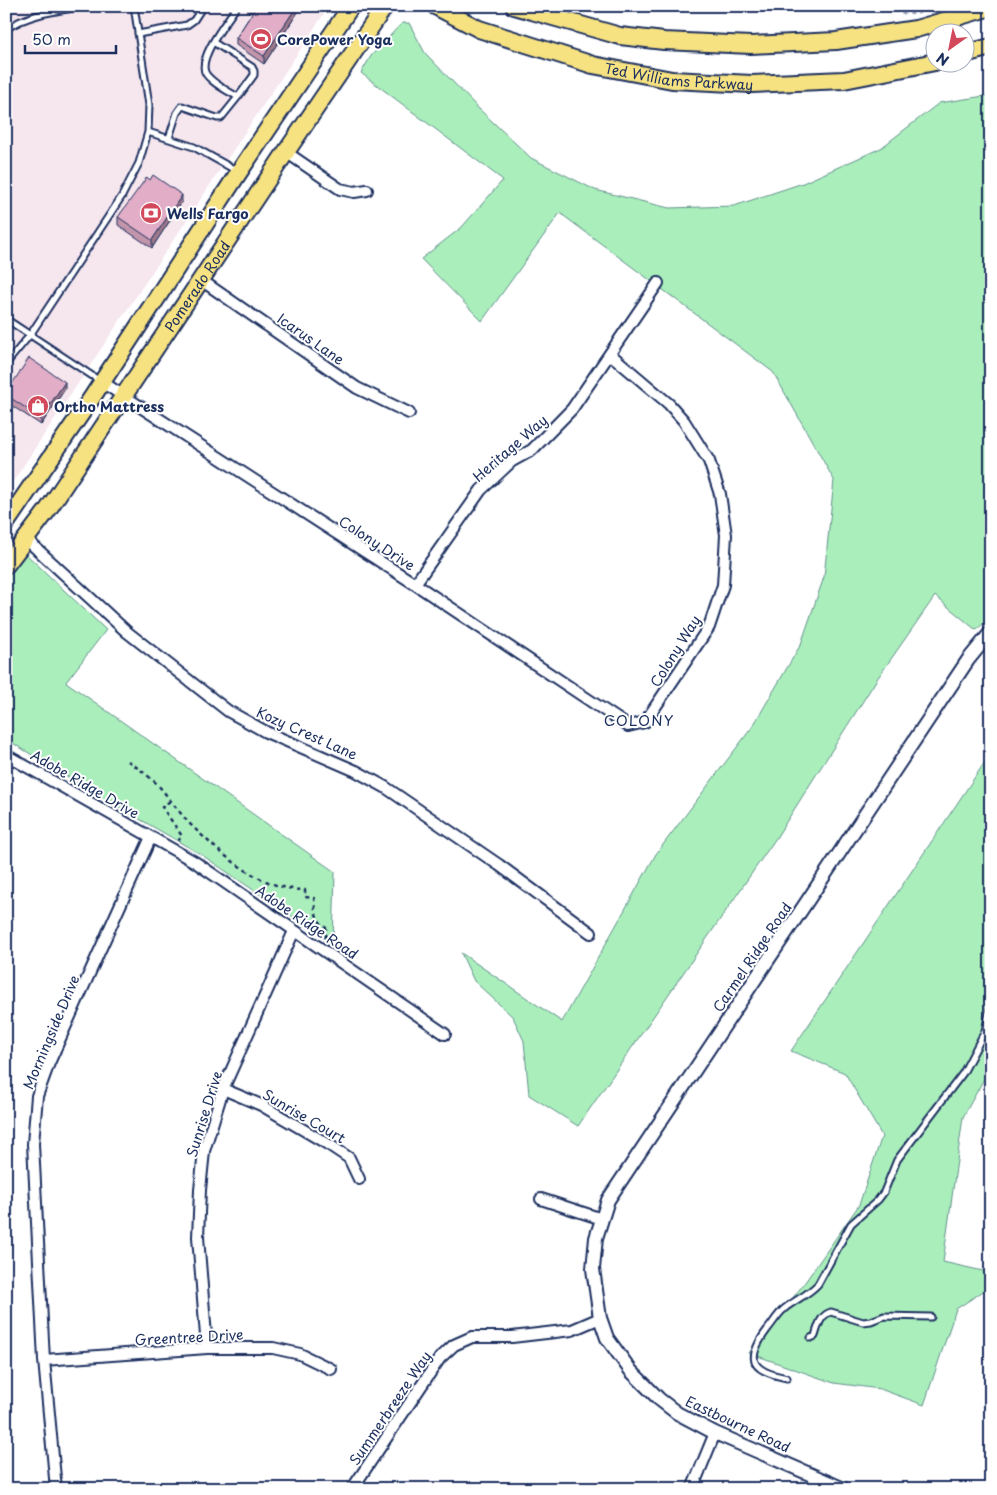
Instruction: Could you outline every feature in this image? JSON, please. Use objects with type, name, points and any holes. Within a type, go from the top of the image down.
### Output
[{"type":"main road","name":"Pomerado Road","points":[[6,524],[351,6]]},
{"type":"main road","name":"Pomerado Road","points":[[6,566],[124,396],[385,6]]},
{"type":"main road","name":"Ted Williams Parkway","points":[[434,6],[479,29],[593,65],[672,80],[752,84],[844,80],[924,64]]},
{"type":"main road","points":[[514,6],[620,36],[664,41],[751,45],[836,41],[916,29],[991,7]]},
{"type":"main road","points":[[974,51],[991,46]]},
{"type":"street","points":[[286,152],[340,189],[354,192],[367,190]]},
{"type":"street","name":"Icarus Lane","points":[[201,280],[357,388],[409,413]]},
{"type":"street","name":"Heritage Way","points":[[415,584],[481,490],[512,461],[532,450],[572,409],[658,283]]},
{"type":"street","name":"Colony Way","points":[[610,354],[669,404],[684,422],[709,461],[720,494],[726,535],[723,585],[709,627],[645,722],[635,725]]},
{"type":"street","name":"Colony Drive","points":[[102,382],[415,584],[628,726],[635,725]]},
{"type":"street","name":"Kozy Crest Lane","points":[[26,539],[127,632],[228,711],[266,732],[356,771],[385,787],[499,865],[591,932]]},
{"type":"street","name":"Carmel Ridge Road","points":[[600,1318],[593,1268],[596,1238],[608,1200],[613,1191],[968,660],[991,632]]},
{"type":"street","name":"Adobe Ridge Drive","points":[[6,755],[151,837]]},
{"type":"street","name":"Adobe Ridge Road","points":[[151,837],[196,862],[444,1034]]},
{"type":"street","name":"Morningside Drive","points":[[56,1489],[44,1360],[33,1144],[37,1096],[49,1064],[151,837]]},
{"type":"street","name":"Sunrise Drive","points":[[207,1348],[198,1237],[204,1151],[223,1089],[294,931]]},
{"type":"street","name":"Sunrise Court","points":[[223,1089],[261,1105],[331,1146],[349,1158],[359,1179]]},
{"type":"street","points":[[541,1199],[602,1219]]},
{"type":"street","name":"Eastbourne Road","points":[[600,1318],[607,1338],[631,1371],[659,1399],[677,1413],[715,1433],[837,1487]]},
{"type":"street","name":"Summerbreeze Way","points":[[352,1489],[440,1358],[454,1345],[472,1337],[512,1338],[572,1330],[600,1318]]},
{"type":"street","name":"Greentree Drive","points":[[44,1360],[207,1348],[273,1348],[300,1354],[331,1369]]},
{"type":"street","points":[[692,1489],[715,1433]]},
{"type":"lane","points":[[6,29],[20,20],[86,6]]},
{"type":"lane","points":[[6,364],[30,335],[122,196],[139,163],[148,132],[149,105],[134,6]]},
{"type":"lane","points":[[138,34],[187,25],[194,20],[203,6]]},
{"type":"lane","points":[[237,6],[206,55],[204,69],[206,75],[238,97]]},
{"type":"lane","points":[[169,138],[177,113],[182,106],[221,118],[254,75],[252,67],[214,42]]},
{"type":"lane","points":[[148,132],[200,150],[240,172]]},
{"type":"lane","points":[[6,318],[102,382]]},
{"type":"lane","points":[[786,1378],[763,1372],[758,1367],[754,1354],[756,1345],[780,1312],[810,1292],[818,1284],[851,1224],[878,1200],[884,1192],[897,1160],[958,1081],[985,1031],[991,1004]]},
{"type":"lane","points":[[812,1338],[815,1336],[821,1318],[825,1313],[831,1312],[863,1322],[871,1322],[884,1316],[931,1317]]},
{"type":"path","points":[[862,6],[918,14],[930,6]]},
{"type":"path","points":[[128,761],[142,770],[193,827],[217,849],[265,880],[281,887],[305,890],[306,897],[314,898],[315,914],[326,928],[326,935],[318,948]]},
{"type":"path","points":[[170,801],[162,807],[182,836],[173,850]]},
{"type":"shaded area","points":[[6,6],[329,6],[6,492]]},
{"type":"green space","points":[[402,23],[409,23],[425,53],[478,108],[531,158],[595,190],[669,208],[734,206],[803,183],[881,148],[939,103],[991,95],[991,617],[976,630],[935,596],[877,679],[776,838],[578,1126],[529,1095],[524,1041],[513,1017],[474,981],[461,953],[562,1022],[656,854],[753,726],[801,644],[824,577],[834,480],[773,372],[560,213],[482,321],[421,259],[462,227],[503,180],[361,73],[371,56]]},
{"type":"green space","points":[[26,554],[106,630],[66,682],[335,872],[333,944],[202,855],[6,739],[6,578]]},
{"type":"green space","points":[[991,753],[991,1066],[963,1117],[943,1262],[983,1271],[991,1276],[991,1286],[956,1309],[924,1405],[880,1389],[834,1383],[749,1353],[803,1285],[859,1205],[882,1136],[845,1073],[791,1051]]},
{"type":"building","points":[[254,6],[297,6],[264,56],[236,38],[256,7]]},
{"type":"building","points":[[153,175],[182,195],[152,240],[118,217],[147,177],[150,180]]},
{"type":"building","points":[[29,358],[65,382],[41,418],[6,395]]},
{"type":"place","name":"CorePower Yoga","points":[[261,39]]},
{"type":"place","name":"Wells Fargo","points":[[151,213]]},
{"type":"place","name":"Ortho Mattress","points":[[38,406]]},
{"type":"district","name":"COLONY","points":[[639,719]]}]
